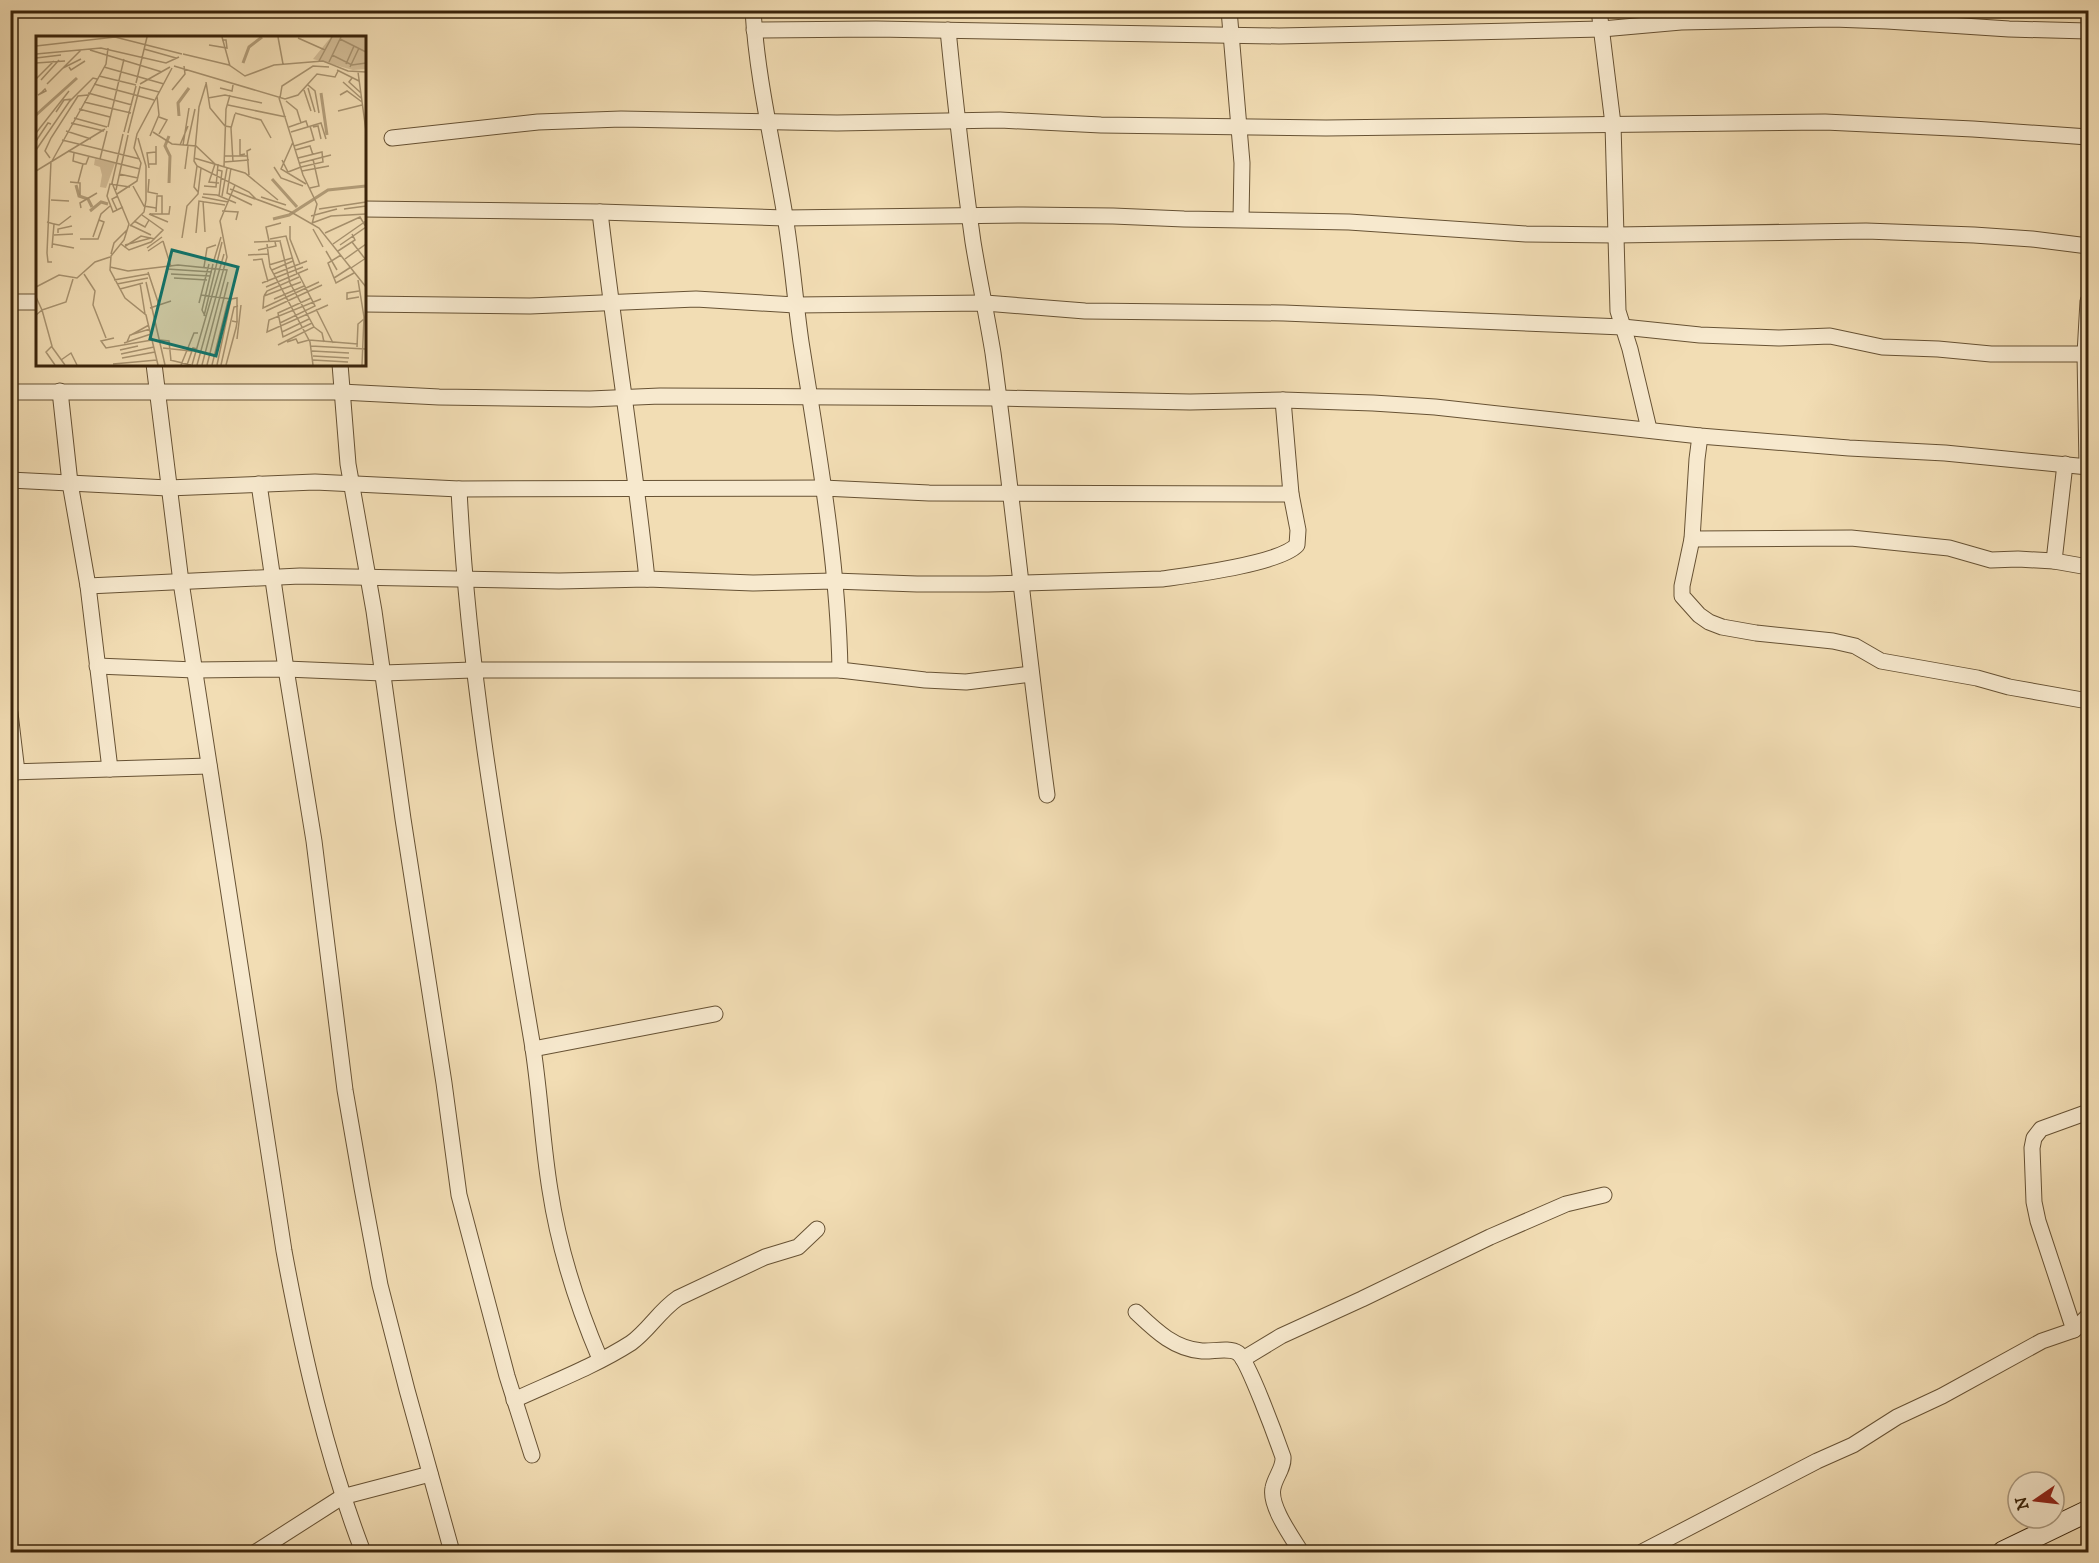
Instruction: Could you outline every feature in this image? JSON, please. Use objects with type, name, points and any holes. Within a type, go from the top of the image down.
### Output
[{"type":"main road","points":[[2003,1552],[2088,1511]]},
{"type":"street","points":[[753,10],[754,30],[785,218],[795,305],[823,488],[838,616],[840,670]]},
{"type":"street","points":[[1229,10],[1242,163],[1241,219]]},
{"type":"street","points":[[1599,10],[1613,124],[1618,311],[1649,429]]},
{"type":"street","points":[[754,30],[948,30],[1279,36],[1602,29],[1681,22],[1833,19],[2088,31]]},
{"type":"street","points":[[948,30],[970,216],[985,303],[1011,493],[1047,795]]},
{"type":"street","points":[[392,138],[538,122],[621,119],[837,123],[957,120],[1239,127],[1423,128],[1825,122],[2088,137]]},
{"type":"street","points":[[366,209],[600,212],[785,218],[1068,215],[1349,222],[1526,234],[1866,231],[1974,235],[2088,246]]},
{"type":"street","points":[[600,212],[610,302],[638,490],[647,579]]},
{"type":"street","points":[[366,304],[530,306],[696,299],[795,305],[985,303],[1085,311],[1284,313],[1623,327],[1700,335],[1779,338],[1830,336],[1882,347],[1991,354],[2087,354]]},
{"type":"street","points":[[10,392],[341,392],[494,398],[624,399],[660,396],[998,398],[1190,402],[1283,400],[1373,403],[1435,407],[1700,436],[1945,453],[2087,466],[2088,301]]},
{"type":"street","points":[[10,302],[36,302]]},
{"type":"street","points":[[154,366],[181,582],[284,1251],[304,1353],[342,1497],[363,1552]]},
{"type":"street","points":[[340,366],[352,483],[369,579],[459,1195],[514,1400],[532,1455]]},
{"type":"street","points":[[60,391],[70,483],[88,586],[110,769]]},
{"type":"street","points":[[88,586],[272,577],[559,582],[647,579],[753,583],[834,580],[916,584],[1162,579],[1239,567],[1288,552],[1296,545],[1298,538],[1291,494],[1283,400]]},
{"type":"street","points":[[1700,436],[1692,539],[1682,586],[1682,596],[1699,615],[1722,627],[1833,641],[1855,646],[1881,661],[1967,676],[2009,687],[2088,700]]},
{"type":"street","points":[[2054,561],[2065,464]]},
{"type":"street","points":[[10,480],[168,488],[289,482],[459,489],[823,488],[929,493],[1291,494]]},
{"type":"street","points":[[259,484],[314,841],[345,1090],[358,1166],[380,1285],[452,1552]]},
{"type":"street","points":[[459,489],[474,670],[490,791],[533,1049],[550,1190],[567,1271],[600,1359]]},
{"type":"street","points":[[1692,539],[1851,538],[1949,548],[1991,560],[2054,561],[2088,567]]},
{"type":"street","points":[[98,666],[383,673],[474,670],[840,670],[946,681],[985,681],[1031,674]]},
{"type":"street","points":[[10,713],[14,772],[209,766]]},
{"type":"street","points":[[533,1049],[715,1014]]},
{"type":"street","points":[[2074,1330],[2038,1221],[2034,1202],[2032,1148],[2034,1138],[2041,1130],[2088,1112]]},
{"type":"street","points":[[1243,1359],[1281,1336],[1490,1237],[1566,1204],[1604,1195]]},
{"type":"street","points":[[514,1400],[600,1359],[640,1336],[665,1307],[678,1298],[765,1257],[798,1247],[817,1229]]},
{"type":"street","points":[[1136,1312],[1169,1340],[1185,1349],[1233,1350],[1240,1354],[1258,1390],[1283,1457],[1284,1463],[1272,1494],[1274,1501],[1282,1520],[1301,1552]]},
{"type":"street","points":[[1642,1552],[1808,1465],[1853,1444],[1896,1417],[1956,1389],[2042,1341],[2074,1330],[2088,1316]]},
{"type":"street","points":[[256,1552],[342,1497],[430,1474]]}]
